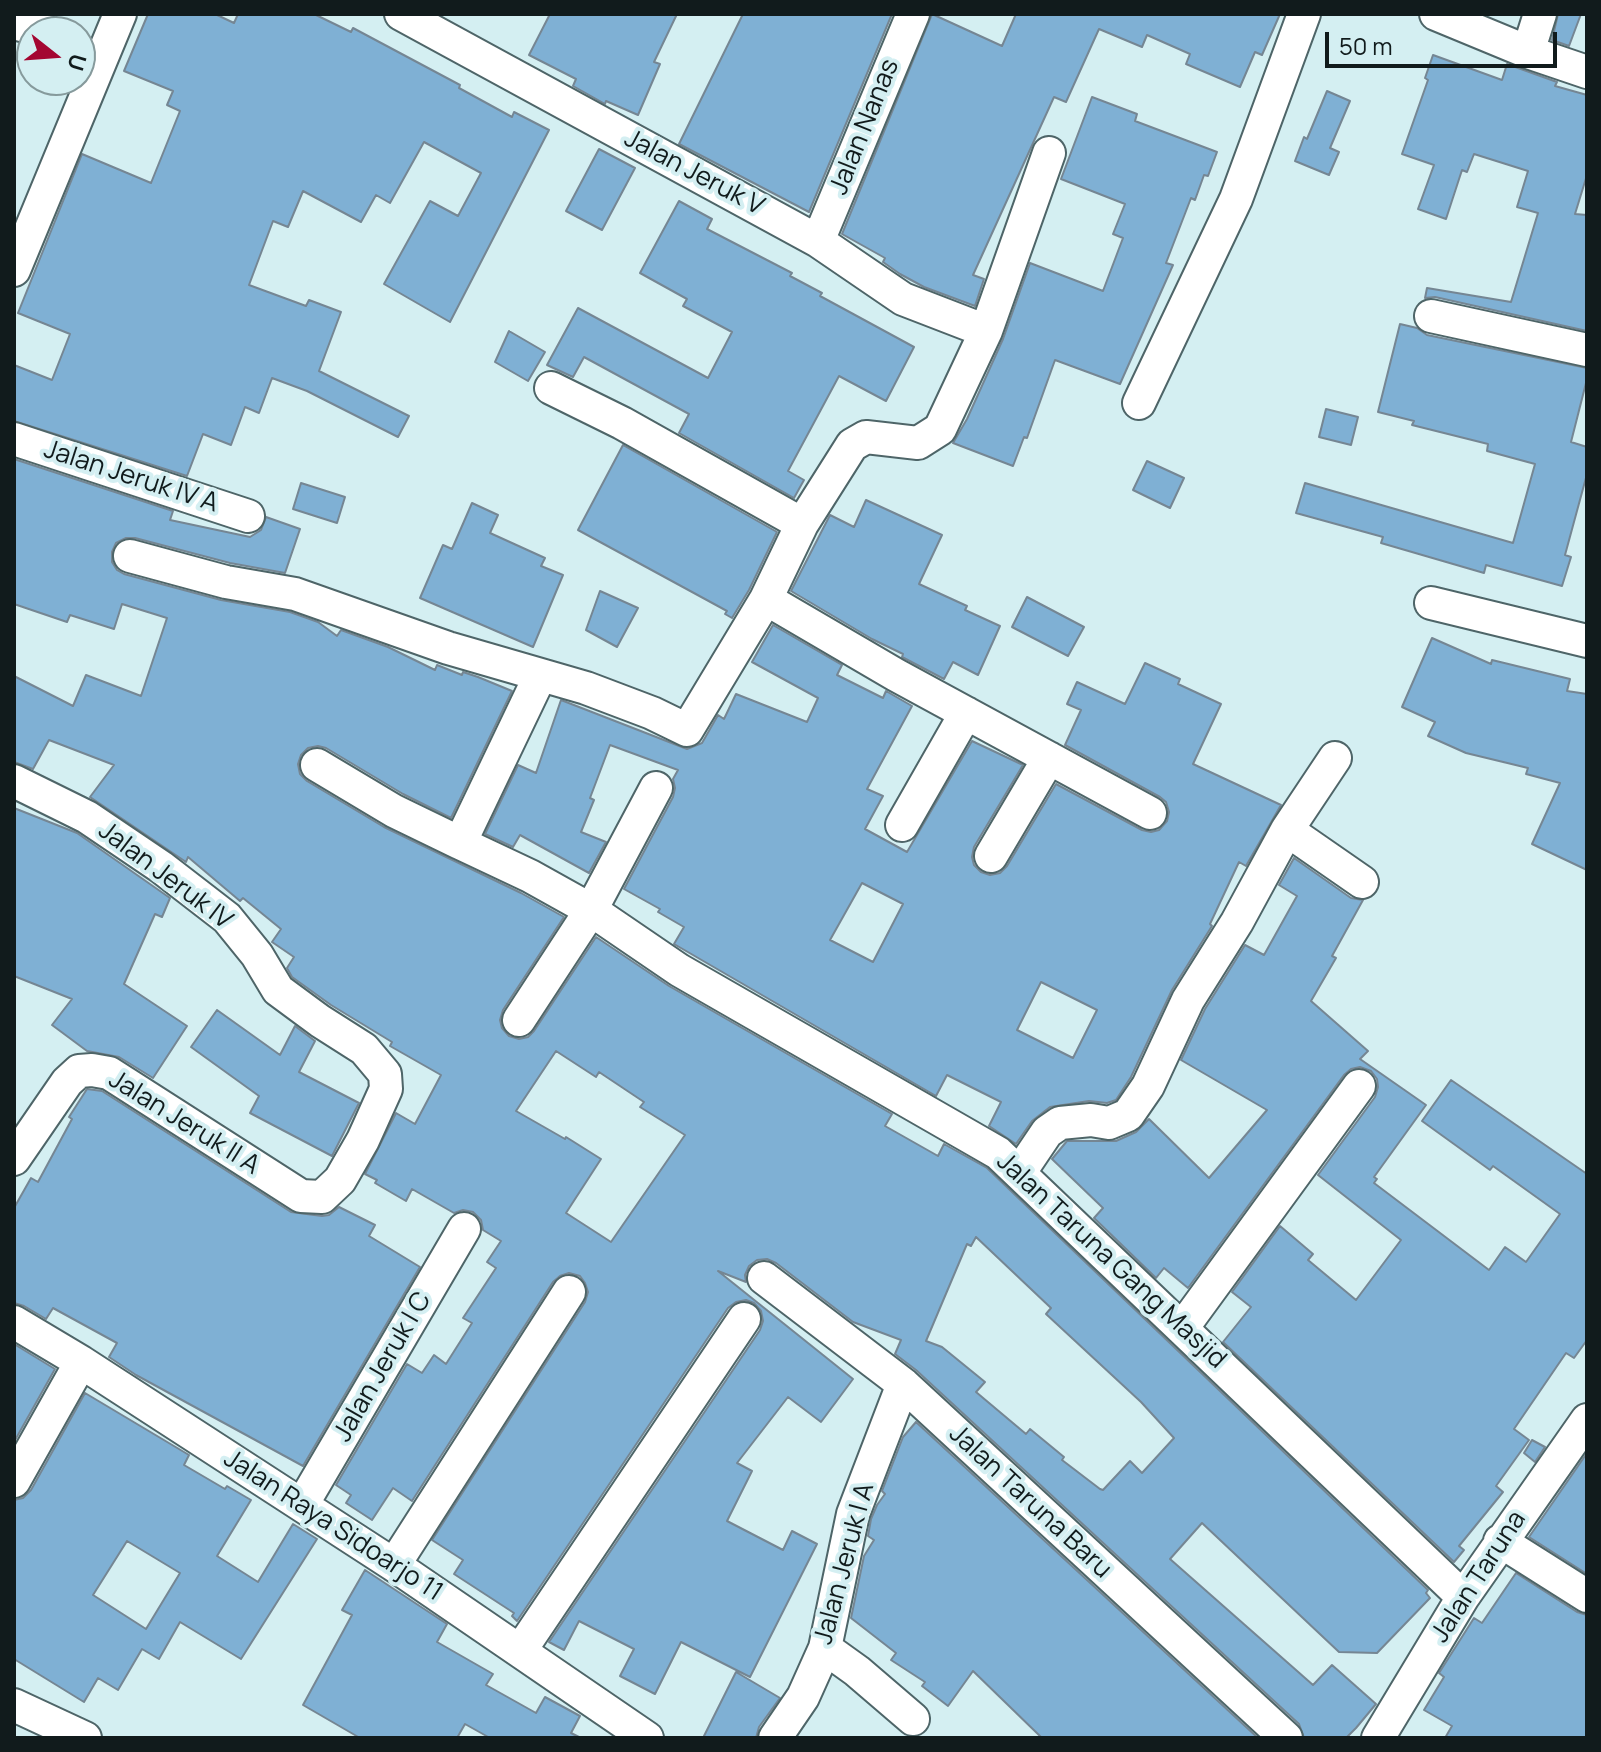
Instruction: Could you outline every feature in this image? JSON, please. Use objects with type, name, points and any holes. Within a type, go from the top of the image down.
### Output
[{"type":"street","points":[[96,40],[120,14]]},
{"type":"street","name":"Jalan Jeruk V","points":[[401,14],[818,241],[903,299],[986,331]]},
{"type":"street","name":"Jalan Nanas","points":[[818,241],[913,14]]},
{"type":"street","points":[[1139,403],[1236,199],[1304,14]]},
{"type":"street","points":[[1436,14],[1528,52],[1587,72]]},
{"type":"street","points":[[1528,52],[1540,14]]},
{"type":"street","points":[[14,270],[74,96]]},
{"type":"street","points":[[130,556],[226,582],[295,594],[448,648],[586,688],[687,730],[766,599],[802,524],[852,445],[866,437],[918,443],[940,429],[986,331],[1049,153]]},
{"type":"street","points":[[1431,316],[1587,350]]},
{"type":"street","points":[[551,388],[622,423],[802,524]]},
{"type":"street","name":"Jalan Jeruk IV A","points":[[14,439],[248,516]]},
{"type":"street","points":[[766,599],[1150,813]]},
{"type":"street","points":[[1431,603],[1587,641]]},
{"type":"street","points":[[460,843],[540,676]]},
{"type":"street","points":[[902,825],[966,713]]},
{"type":"street","points":[[991,856],[1049,758]]},
{"type":"street","points":[[1020,1172],[1047,1132],[1060,1123],[1091,1120],[1109,1123],[1128,1115],[1148,1086],[1188,1000],[1237,922],[1287,830],[1335,758]]},
{"type":"street","name":"Jalan Taruna Gang Masjid","points":[[317,765],[394,811],[530,876],[591,910],[679,970],[998,1153],[1463,1597]]},
{"type":"street","name":"Jalan Jeruk IV","points":[[14,781],[87,817],[161,867],[227,918],[257,955],[278,990],[364,1049],[385,1074],[386,1089],[363,1140]]},
{"type":"street","points":[[519,1020],[591,910],[656,788]]},
{"type":"street","points":[[1287,830],[1362,882]]},
{"type":"street","name":"Jalan Jeruk II A","points":[[14,1159],[67,1082],[79,1071],[92,1070],[109,1073],[301,1196],[322,1197],[340,1180],[363,1140]]},
{"type":"street","points":[[1183,1327],[1359,1086]]},
{"type":"street","name":"Jalan Jeruk I C","points":[[302,1505],[464,1229]]},
{"type":"street","name":"Jalan Taruna Baru","points":[[764,1278],[903,1384],[1286,1738]]},
{"type":"street","points":[[394,1565],[569,1292]]},
{"type":"street","points":[[520,1651],[744,1319]]},
{"type":"street","name":"Jalan Raya Sidoarjo 11","points":[[14,1322],[394,1565],[647,1738]]},
{"type":"street","points":[[14,1481],[81,1362]]},
{"type":"street","name":"Jalan Jeruk I A","points":[[775,1738],[803,1697],[825,1648],[853,1514],[903,1384]]},
{"type":"street","name":"Jalan Taruna","points":[[1378,1738],[1463,1597],[1587,1420]]},
{"type":"street","points":[[1500,1541],[1587,1596]]},
{"type":"street","points":[[825,1648],[913,1719]]},
{"type":"street","points":[[14,1705],[85,1738]]},
{"type":"building","points":[[148,14],[215,14],[234,23],[238,14],[314,14],[351,32],[353,28],[460,85],[459,88],[512,117],[514,112],[549,130],[450,322],[384,284],[430,201],[458,216],[481,173],[424,142],[390,203],[376,195],[361,222],[303,191],[288,227],[273,221],[249,285],[306,306],[309,300],[341,312],[319,371],[409,416],[398,437],[307,391],[272,378],[259,413],[245,407],[231,445],[203,434],[187,476],[14,421],[14,365],[52,380],[70,334],[18,313],[82,154],[151,183],[180,111],[167,105],[173,91],[124,71]]},
{"type":"building","points":[[550,14],[677,14],[654,62],[660,64],[638,115],[606,101],[605,104],[573,86],[576,79],[529,55]]},
{"type":"building","points":[[743,14],[892,14],[809,212],[679,144]]},
{"type":"building","points":[[932,14],[1002,46],[1016,14],[1280,14],[1262,55],[1255,52],[1240,87],[1186,64],[1190,54],[1147,35],[1142,47],[1099,29],[1066,102],[1054,97],[973,275],[984,279],[975,306],[924,287],[883,262],[885,258],[842,234]]},
{"type":"building","points":[[1558,14],[1581,14],[1569,46],[1552,40]]},
{"type":"building","points":[[1433,55],[1502,80],[1507,64],[1557,82],[1555,86],[1587,95],[1587,175],[1575,214],[1587,215],[1587,331],[1435,297],[1425,298],[1427,288],[1511,302],[1538,213],[1517,207],[1528,171],[1474,154],[1467,172],[1462,170],[1446,219],[1418,209],[1434,165],[1402,154],[1428,80],[1425,78]]},
{"type":"building","points":[[1327,91],[1350,101],[1330,148],[1339,152],[1329,175],[1295,161]]},
{"type":"building","points":[[1092,97],[1137,114],[1135,121],[1217,152],[1195,200],[1191,198],[1166,263],[1173,265],[1120,384],[1055,360],[1027,438],[1024,437],[1013,466],[953,443],[1003,339],[1030,263],[1103,291],[1123,238],[1113,234],[1125,204],[1061,179]]},
{"type":"building","points":[[599,149],[635,168],[602,230],[566,211]]},
{"type":"building","points":[[679,201],[712,219],[707,229],[792,273],[790,276],[822,293],[820,296],[914,347],[886,401],[839,376],[788,471],[804,480],[794,498],[679,433],[689,414],[584,357],[573,377],[547,365],[578,308],[708,378],[732,332],[683,306],[687,299],[640,273]]},
{"type":"building","points":[[1400,324],[1417,328],[1427,335],[1587,368],[1571,442],[1587,447],[1587,474],[1565,555],[1571,557],[1562,586],[1486,565],[1484,573],[1381,543],[1383,537],[1296,513],[1305,483],[1513,543],[1535,464],[1487,451],[1488,444],[1412,425],[1414,421],[1378,412]]},
{"type":"building","points":[[509,331],[545,352],[528,381],[495,362]]},
{"type":"building","points":[[1326,409],[1358,417],[1351,445],[1319,437]]},
{"type":"building","points":[[623,445],[777,532],[732,618],[725,614],[727,611],[578,530]]},
{"type":"building","points":[[14,459],[173,511],[170,520],[250,537],[261,530],[266,517],[300,529],[285,573],[126,538],[116,543],[112,552],[112,562],[124,574],[221,600],[290,612],[318,622],[337,636],[341,630],[388,647],[435,670],[437,665],[462,675],[463,672],[512,691],[451,818],[403,794],[326,748],[308,748],[301,755],[298,764],[300,774],[384,827],[564,917],[503,1010],[500,1020],[509,1036],[519,1039],[528,1037],[534,1031],[596,937],[669,986],[892,1114],[885,1126],[938,1156],[944,1144],[987,1168],[1428,1590],[1426,1593],[1430,1598],[1377,1653],[1339,1652],[1202,1523],[1170,1559],[1313,1685],[1332,1665],[1376,1704],[1346,1738],[1304,1738],[1299,1724],[895,1354],[901,1340],[853,1322],[767,1259],[757,1260],[749,1266],[746,1282],[718,1271],[853,1379],[821,1422],[788,1397],[737,1463],[752,1471],[727,1521],[783,1550],[792,1531],[817,1544],[750,1677],[681,1642],[655,1694],[620,1676],[634,1649],[579,1621],[564,1650],[549,1642],[760,1330],[763,1321],[761,1311],[754,1303],[746,1300],[728,1308],[517,1621],[512,1616],[514,1613],[454,1574],[463,1560],[432,1540],[585,1302],[588,1292],[580,1276],[569,1273],[553,1282],[412,1501],[393,1488],[372,1520],[346,1503],[351,1495],[336,1485],[407,1364],[422,1373],[434,1355],[446,1364],[472,1323],[463,1318],[496,1268],[487,1262],[501,1241],[483,1230],[481,1220],[473,1212],[463,1210],[454,1213],[412,1189],[406,1201],[365,1174],[396,1113],[415,1124],[441,1075],[390,1046],[392,1042],[292,977],[287,968],[294,957],[272,942],[281,929],[243,898],[240,901],[188,857],[186,862],[90,797],[114,765],[49,740],[33,769],[14,762],[14,676],[73,706],[86,675],[141,696],[167,618],[122,604],[114,629],[70,615],[67,622],[14,604]],"holes":[[[556,1051],[596,1077],[599,1072],[644,1102],[640,1107],[685,1135],[611,1242],[566,1213],[601,1159],[516,1111]],[[976,1237],[1051,1308],[1046,1314],[1141,1402],[1174,1438],[1142,1473],[1130,1461],[1103,1490],[1100,1489],[1062,1460],[1064,1457],[1030,1429],[1026,1434],[976,1392],[985,1382],[942,1347],[926,1341],[967,1244],[971,1246]]]},
{"type":"building","points":[[1147,461],[1184,478],[1170,508],[1133,490]]},
{"type":"building","points":[[301,483],[345,497],[337,523],[293,509]]},
{"type":"building","points":[[866,500],[942,535],[919,584],[967,606],[965,610],[1000,626],[978,675],[953,662],[944,679],[791,591],[830,515],[854,527]]},
{"type":"building","points":[[472,503],[498,515],[490,533],[545,558],[541,566],[563,575],[533,647],[420,598],[443,545],[452,549]]},
{"type":"building","points":[[600,591],[638,608],[617,647],[586,630]]},
{"type":"building","points":[[1027,597],[1084,627],[1068,656],[1012,627]]},
{"type":"building","points":[[773,625],[842,665],[837,675],[883,698],[886,691],[912,706],[867,789],[883,796],[865,829],[907,852],[972,741],[1023,765],[974,847],[974,865],[990,875],[1000,873],[1007,866],[1056,784],[1142,830],[1159,830],[1167,821],[1169,812],[1166,802],[1160,797],[1065,745],[1081,710],[1067,704],[1077,682],[1125,704],[1145,663],[1180,679],[1178,684],[1221,704],[1193,764],[1281,805],[1246,866],[1239,862],[1210,924],[1212,926],[1172,990],[1131,1077],[1116,1100],[1050,1107],[1032,1121],[1016,1144],[989,1126],[1001,1102],[947,1075],[936,1096],[674,944],[684,927],[624,889],[673,797],[673,779],[678,770],[610,745],[581,832],[606,842],[589,873],[520,835],[513,847],[485,834],[518,765],[536,773],[561,700],[687,749],[702,743],[718,715],[724,719],[736,694],[807,722],[818,698],[752,662]],"holes":[[[862,883],[903,904],[873,962],[830,940]],[[1041,982],[1097,1010],[1073,1058],[1017,1030]]]},
{"type":"building","points":[[1432,638],[1491,664],[1492,660],[1570,679],[1567,691],[1587,694],[1587,870],[1532,844],[1560,783],[1526,774],[1528,768],[1466,753],[1428,736],[1435,722],[1402,707]]},
{"type":"building","points":[[14,808],[77,833],[170,898],[162,917],[155,914],[124,984],[187,1026],[153,1078],[119,1057],[87,1051],[52,1025],[72,999],[14,976]]},
{"type":"building","points":[[1294,858],[1351,898],[1363,900],[1332,956],[1336,958],[1311,1001],[1368,1051],[1360,1059],[1426,1105],[1374,1177],[1377,1179],[1374,1183],[1489,1270],[1505,1247],[1526,1262],[1560,1214],[1493,1166],[1490,1170],[1422,1121],[1451,1080],[1587,1174],[1587,1340],[1574,1358],[1566,1353],[1514,1429],[1529,1440],[1496,1486],[1503,1492],[1459,1546],[1464,1550],[1454,1562],[1223,1342],[1251,1307],[1232,1292],[1280,1226],[1313,1254],[1308,1260],[1356,1300],[1401,1240],[1318,1175],[1375,1097],[1377,1079],[1371,1071],[1360,1067],[1344,1075],[1188,1288],[1164,1268],[1156,1278],[1094,1218],[1103,1208],[1052,1159],[1067,1141],[1116,1141],[1136,1132],[1149,1119],[1209,1178],[1267,1110],[1181,1060],[1205,1009],[1245,945],[1264,955],[1297,896],[1279,885]]},
{"type":"building","points":[[217,1010],[280,1055],[295,1026],[315,1041],[299,1072],[359,1103],[332,1156],[250,1113],[259,1096],[191,1047]]},
{"type":"building","points":[[87,1089],[102,1091],[291,1212],[322,1216],[339,1207],[375,1225],[369,1236],[420,1267],[303,1466],[136,1375],[109,1357],[117,1343],[53,1308],[46,1319],[14,1303],[14,1208],[31,1178],[38,1182],[72,1119],[69,1117]]},
{"type":"building","points":[[14,1344],[55,1369],[14,1442]]},
{"type":"building","points":[[85,1393],[189,1455],[184,1465],[251,1500],[217,1556],[258,1582],[293,1524],[317,1539],[241,1659],[180,1622],[159,1659],[142,1649],[118,1690],[98,1678],[84,1702],[14,1659],[14,1500],[23,1498],[31,1490]],"holes":[[[127,1541],[180,1573],[146,1629],[93,1595]]]},
{"type":"building","points":[[916,1422],[1258,1738],[1042,1738],[973,1671],[948,1706],[922,1686],[925,1682],[891,1660],[896,1653],[851,1618],[864,1556],[874,1540],[868,1536],[871,1519],[885,1494],[882,1491],[903,1437]]},
{"type":"building","points":[[1532,1440],[1545,1447],[1535,1462],[1524,1453]]},
{"type":"building","points":[[1587,1453],[1587,1574],[1529,1537]]},
{"type":"building","points":[[365,1570],[447,1624],[437,1642],[493,1674],[486,1685],[536,1713],[545,1697],[580,1716],[571,1733],[581,1738],[490,1738],[465,1724],[457,1738],[360,1738],[303,1705],[352,1615],[342,1610]]},
{"type":"building","points":[[1516,1573],[1577,1612],[1587,1615],[1587,1738],[1445,1738],[1452,1726],[1424,1710],[1444,1677],[1439,1673],[1474,1618],[1482,1623]]},
{"type":"building","points":[[736,1672],[780,1698],[759,1727],[756,1738],[703,1738]]}]
